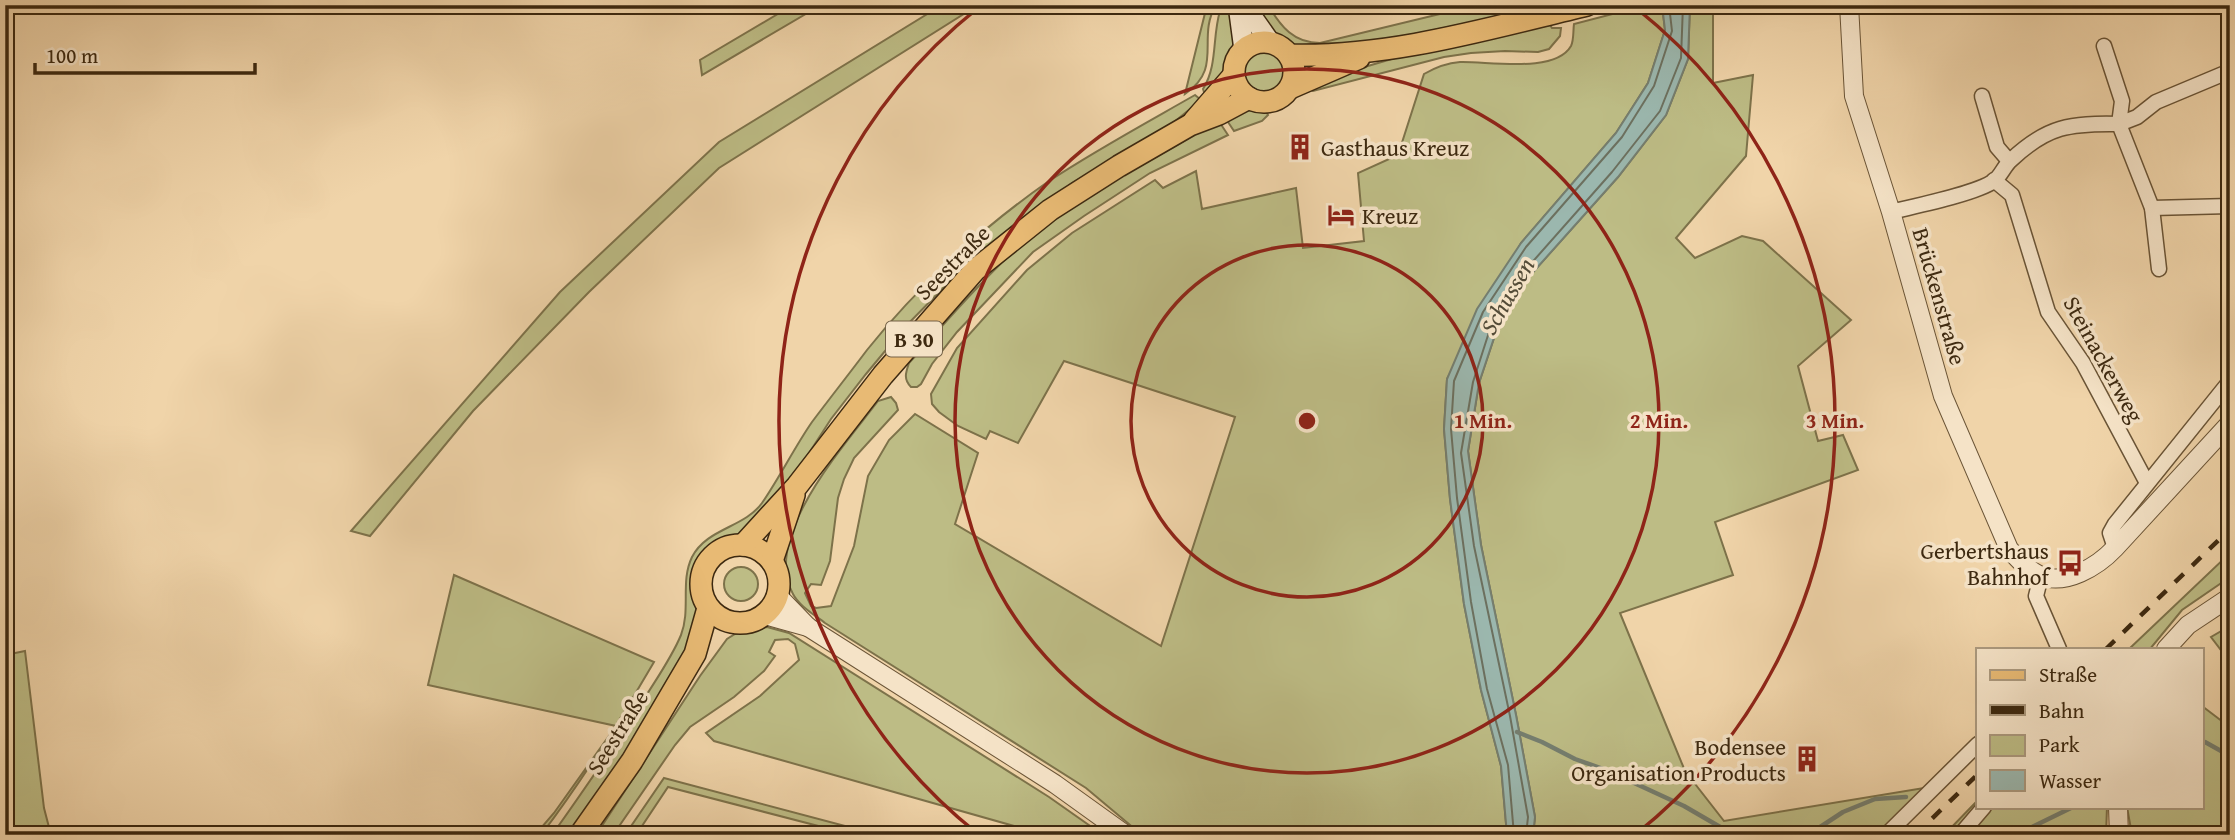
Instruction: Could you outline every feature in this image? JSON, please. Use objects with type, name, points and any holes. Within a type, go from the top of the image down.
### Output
[{"type":"main road","points":[[1238,5],[1244,50]]},
{"type":"main road","points":[[1244,5],[1270,42]]},
{"type":"main road","points":[[1289,55],[1371,52],[1497,27],[1587,5]]},
{"type":"main road","points":[[1261,42],[1270,42],[1280,46],[1289,55],[1295,70],[1290,88],[1284,95],[1273,101],[1257,102],[1241,92],[1234,75],[1238,57],[1244,50],[1261,42]]},
{"type":"main road","points":[[1290,88],[1371,52]]},
{"type":"main road","name":"Seestraße","points":[[1190,125],[1234,75]]},
{"type":"main road","name":"Seestraße","points":[[580,835],[632,761],[695,654],[708,608],[701,586],[706,564],[722,549],[743,545],[797,486],[883,374],[975,270],[1050,210],[1119,166],[1190,125],[1249,98]]},
{"type":"main road","name":"Seestraße","points":[[778,596],[778,572],[772,561],[797,486]]},
{"type":"main road","points":[[743,545],[754,547],[772,561]]},
{"type":"main road","points":[[765,615],[778,596]]},
{"type":"main road","points":[[708,608],[734,623]]},
{"type":"main road","name":"Seestraße","points":[[695,654],[734,623],[745,623],[765,615]]},
{"type":"street","name":"Brückenstraße","points":[[1849,5],[1854,96],[1891,212],[1938,381],[2009,549],[2024,565],[2041,576]]},
{"type":"street","points":[[2104,46],[2122,101],[2119,124],[2152,208],[2159,269]]},
{"type":"street","points":[[1891,212],[1972,190],[1994,180],[2009,161],[2051,130],[2076,125],[2119,124],[2137,117],[2156,102],[2230,71]]},
{"type":"street","points":[[1982,96],[1997,147],[2009,161]]},
{"type":"street","name":"Steinackerweg","points":[[1994,180],[2012,195],[2048,312],[2083,363],[2147,483]]},
{"type":"street","points":[[2152,208],[2230,206]]},
{"type":"street","points":[[2115,548],[2110,533],[2230,381]]},
{"type":"street","points":[[2059,648],[2036,596],[2041,576],[2055,578],[2072,575],[2096,566],[2230,423]]},
{"type":"street","points":[[778,596],[807,626],[1055,784],[1126,835]]},
{"type":"street","points":[[2166,648],[2188,625],[2230,597]]},
{"type":"street","points":[[765,615],[807,626]]},
{"type":"street","points":[[1886,835],[1976,746]]},
{"type":"street","points":[[1960,835],[1983,808]]},
{"type":"street","points":[[2118,808],[2119,835]]},
{"type":"green space","points":[[793,5],[821,5],[702,75],[700,60]]},
{"type":"green space","points":[[942,5],[978,5],[719,168],[589,292],[473,411],[370,536],[351,531],[560,292],[719,142]]},
{"type":"green space","points":[[1207,5],[1216,5],[1208,29],[1207,63],[1197,84],[1185,94]]},
{"type":"green space","points":[[1256,5],[1268,5],[1283,27],[1296,37],[1320,43],[1477,5],[1549,5],[1398,37],[1315,49],[1296,46],[1283,40],[1267,24]]},
{"type":"green space","points":[[1647,5],[1662,5],[1665,30],[1648,83],[1616,133],[1521,243],[1447,379],[1444,429],[1450,499],[1464,604],[1481,690],[1501,766],[1507,835],[1142,835],[1086,788],[825,623],[803,606],[793,594],[786,571],[788,546],[797,519],[828,466],[846,442],[878,401],[891,397],[898,410],[854,458],[844,479],[838,498],[830,561],[821,585],[811,584],[805,593],[811,606],[831,606],[854,546],[868,476],[889,440],[915,414],[978,453],[955,524],[1161,646],[1235,417],[1064,361],[1018,443],[990,431],[986,439],[958,426],[932,404],[931,394],[957,348],[1027,270],[1072,233],[1155,180],[1163,188],[1196,171],[1202,209],[1296,188],[1303,248],[1364,241],[1358,173],[1398,155],[1424,74],[1455,63],[1520,64],[1551,60],[1563,55],[1571,46],[1574,24]]},
{"type":"green space","points":[[1690,5],[1713,5],[1713,83],[1753,75],[1746,156],[1676,238],[1695,258],[1742,236],[1763,241],[1851,320],[1798,366],[1818,441],[1843,435],[1858,470],[1715,522],[1733,575],[1620,613],[1685,771],[1724,821],[1930,787],[1878,835],[1533,835],[1535,817],[1481,545],[1468,451],[1479,383],[1496,332],[1526,280],[1618,177],[1666,115],[1688,59]]},
{"type":"green space","points":[[1229,9],[1235,28],[1234,48],[1222,73],[1205,95],[1203,89],[1213,61],[1220,11]]},
{"type":"green space","points":[[1550,25],[1552,28],[1561,28],[1560,36],[1549,49],[1538,52],[1505,51],[1444,57],[1313,91],[1308,89],[1351,71],[1395,58]]},
{"type":"green space","points":[[1264,50],[1280,57],[1287,73],[1280,89],[1264,96],[1248,89],[1241,73],[1248,57]]},
{"type":"green space","points":[[1195,95],[1201,100],[1168,127],[1072,183],[1002,236],[952,279],[905,327],[866,374],[831,419],[776,504],[742,537],[722,542],[702,559],[696,584],[700,607],[695,630],[663,696],[570,835],[552,835],[622,733],[677,643],[684,625],[688,566],[692,557],[707,540],[746,518],[762,503],[812,422],[886,327],[952,259],[1024,199],[1085,158]]},
{"type":"green space","points":[[1248,110],[1268,115],[1262,121],[1234,131],[1224,116]]},
{"type":"green space","points":[[1218,120],[1228,135],[1150,173],[1033,252],[957,332],[932,364],[921,384],[911,387],[908,384],[906,372],[909,363],[979,285],[1016,249],[1077,203]]},
{"type":"green space","points":[[2230,553],[2230,577],[2182,610],[2151,648],[2130,648]]},
{"type":"green space","points":[[741,567],[753,572],[758,584],[753,596],[741,601],[729,596],[724,584],[729,572]]},
{"type":"green space","points":[[454,575],[654,662],[616,726],[428,685]]},
{"type":"green space","points":[[2230,626],[2230,662],[2211,637]]},
{"type":"green space","points":[[767,627],[789,633],[1049,797],[1103,835],[1013,835],[1021,828],[714,741],[706,733],[760,696],[799,660],[795,644],[788,639],[775,640],[769,652],[775,656],[764,671],[734,697],[690,727],[613,835],[596,835],[727,639],[735,634]]},
{"type":"green space","points":[[25,651],[44,808],[51,835],[5,835],[5,655]]},
{"type":"green space","points":[[2204,708],[2223,722],[2230,715],[2230,835],[2132,835],[2127,808],[2204,808]]},
{"type":"green space","points":[[612,731],[541,835],[535,835],[554,813]]},
{"type":"green space","points":[[664,778],[879,835],[853,835],[668,787],[636,835],[625,835]]},
{"type":"green space","points":[[1976,802],[1976,808],[2107,808],[2106,835],[1944,835]]},
{"type":"water","name":"Schussen","points":[[1662,5],[1690,5],[1688,59],[1666,115],[1618,177],[1526,280],[1496,332],[1479,383],[1468,451],[1481,545],[1535,817],[1533,835],[1507,835],[1501,766],[1481,690],[1464,604],[1450,499],[1444,429],[1447,379],[1477,309],[1521,243],[1616,133],[1648,83],[1665,30]]},
{"type":"waterway","points":[[1517,732],[1684,806],[1734,835]]},
{"type":"waterway","points":[[2204,742],[2230,756]]},
{"type":"waterway","points":[[1808,835],[1843,812],[1875,799],[1906,797]]},
{"type":"waterway","points":[[2022,835],[2032,827],[2071,808]]},
{"type":"railway","points":[[2107,648],[2230,529]]},
{"type":"railway","points":[[1915,835],[1976,776]]},
{"type":"place","name":"Gasthaus Kreuz","points":[[1300,147]]},
{"type":"place","name":"Kreuz","points":[[1341,215]]},
{"type":"place","name":"Gerbertshaus Bahnhof","points":[[2070,563]]},
{"type":"place","name":"Bodensee Organisation Products","points":[[1807,759]]}]
